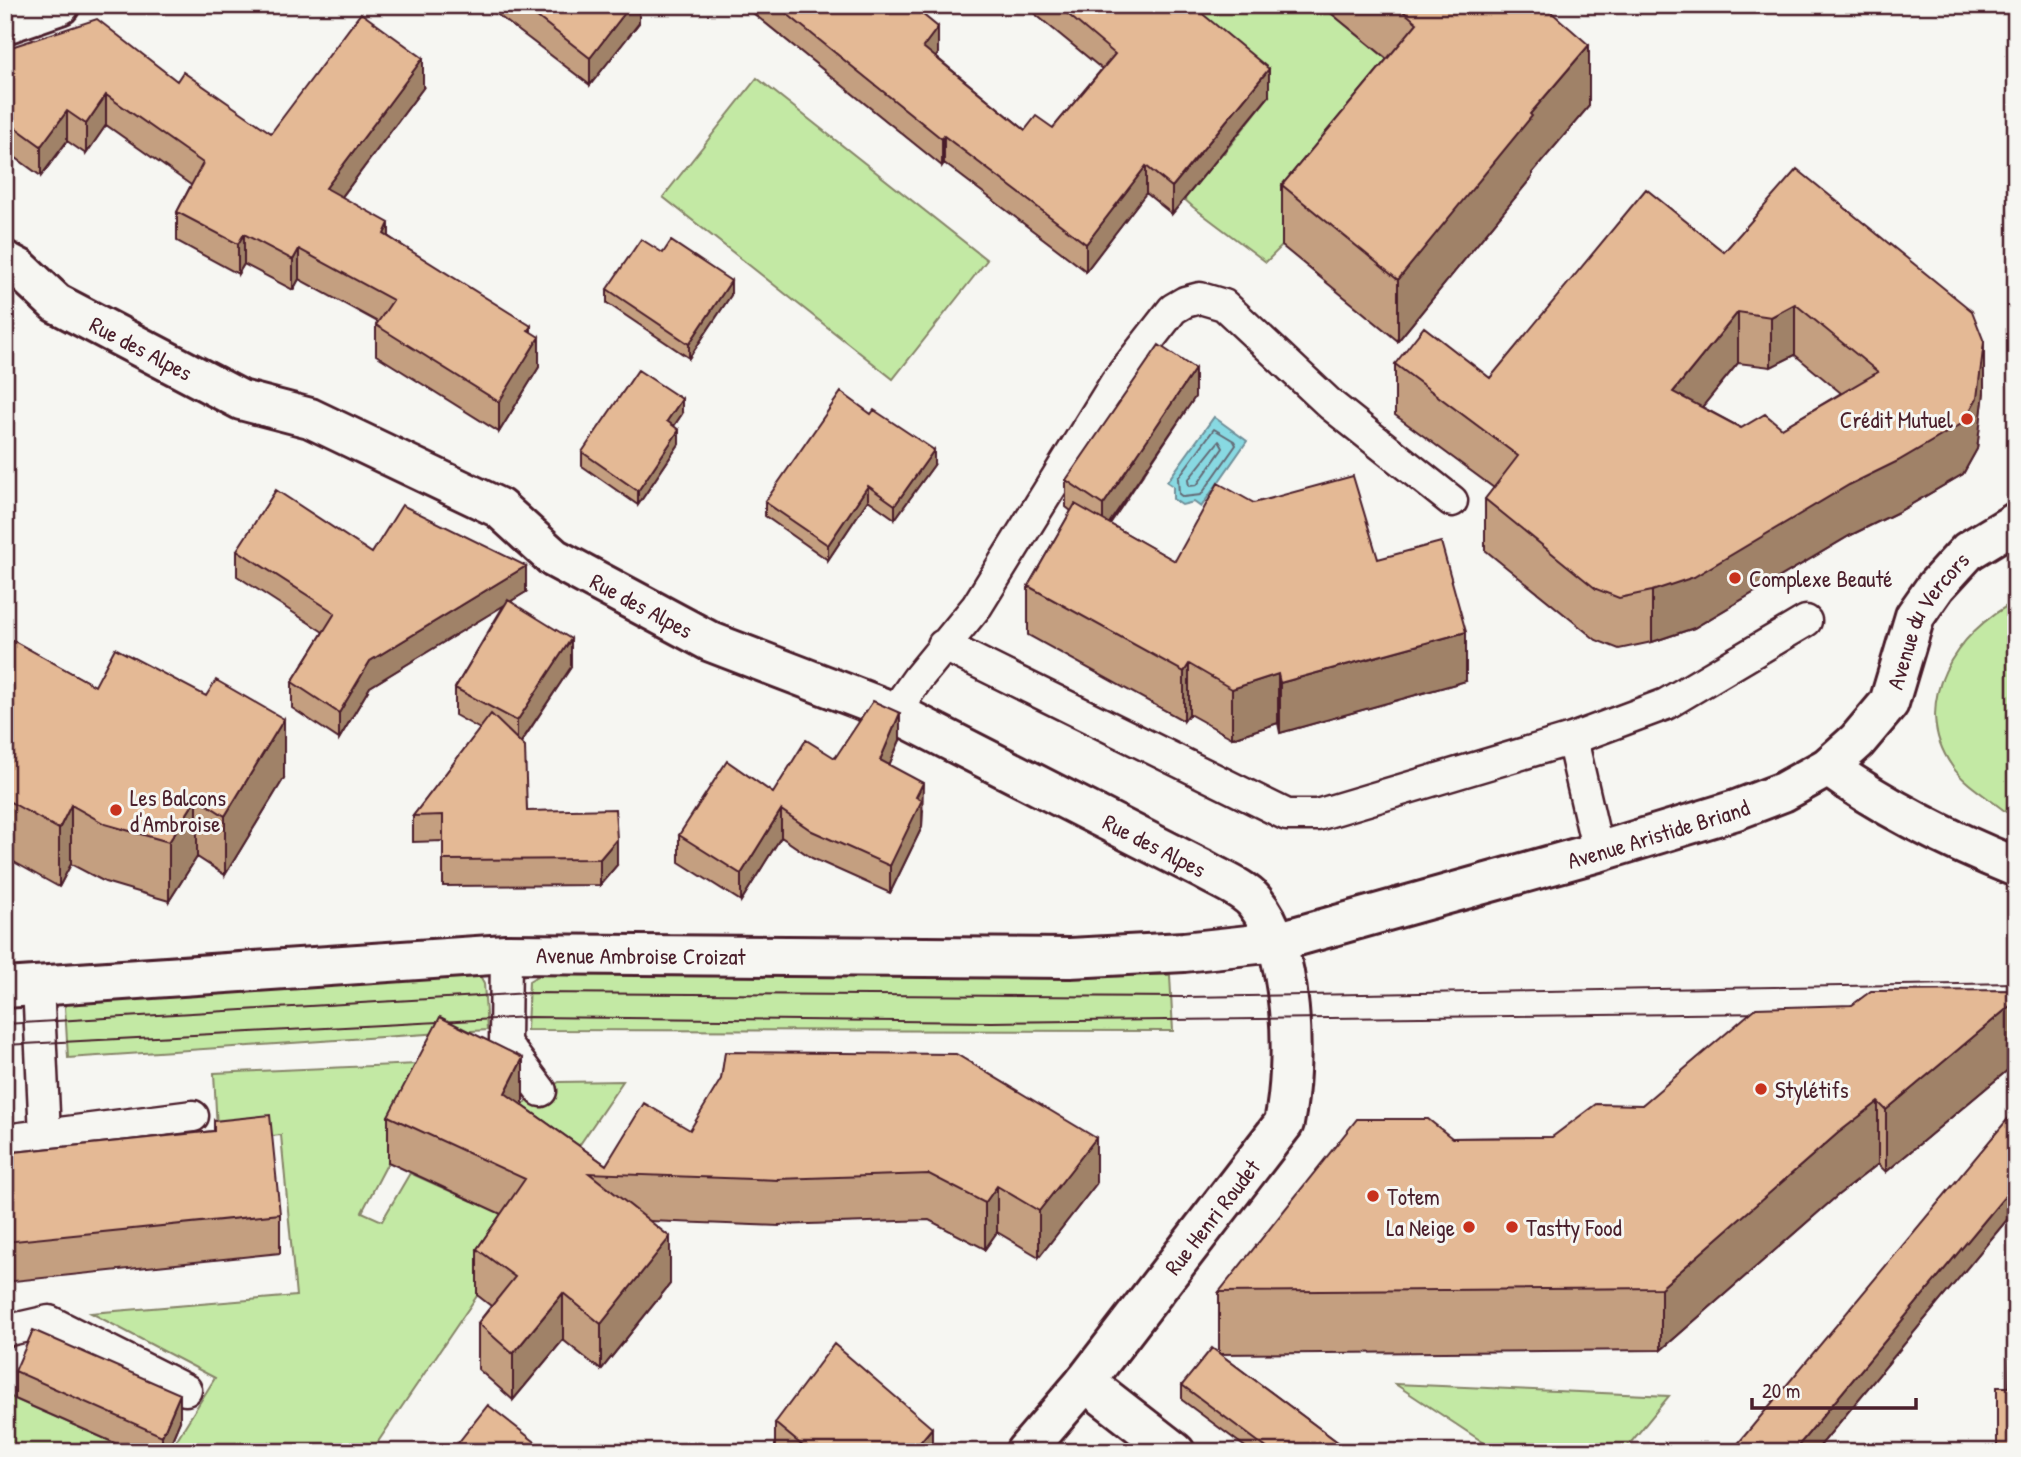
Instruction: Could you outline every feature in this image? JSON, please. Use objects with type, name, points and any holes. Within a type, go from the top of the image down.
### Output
[{"type":"street","points":[[5,24],[60,5]]},
{"type":"street","name":"Rue des Alpes","points":[[5,261],[20,269],[56,303],[241,400],[310,418],[499,508],[554,558],[711,642],[894,712],[1240,891],[1252,898],[1265,917],[1276,942]]},
{"type":"street","name":"Avenue du Vercors","points":[[1828,767],[1857,741],[1889,702],[1915,616],[1936,586],[1968,551],[2016,522]]},
{"type":"street","points":[[1828,767],[1853,785],[1961,844],[2016,867]]},
{"type":"street","name":"Avenue Aristide Briand","points":[[1276,942],[1598,852],[1737,810],[1783,792],[1828,767]]},
{"type":"street","name":"Avenue Ambroise Croizat","points":[[21,986],[506,954],[1070,958],[1276,942]]},
{"type":"street","name":"Rue Henri Roudet","points":[[1025,1452],[1085,1382],[1284,1123],[1289,1099],[1289,995],[1276,942]]},
{"type":"street","points":[[1085,1382],[1175,1452]]},
{"type":"lane","points":[[894,712],[943,645],[977,606],[1116,382],[1173,309],[1185,302],[1200,298],[1224,305],[1331,405],[1452,501]]},
{"type":"lane","points":[[943,645],[1287,815],[1317,815],[1572,739],[1666,704],[1806,621]]},
{"type":"lane","points":[[1572,739],[1598,852]]},
{"type":"lane","points":[[506,954],[505,1043],[541,1091]]},
{"type":"lane","points":[[21,986],[44,1135]]},
{"type":"lane","points":[[5,1140],[193,1115]]},
{"type":"lane","points":[[5,1331],[49,1321],[186,1390]]},
{"type":"green space","points":[[1169,5],[1321,5],[1389,61],[1282,246],[1266,262],[1193,207],[1129,149],[1145,90],[1224,153],[1269,96]]},
{"type":"green space","points":[[757,78],[987,260],[893,379],[663,197]]},
{"type":"green space","points":[[2016,601],[2016,816],[2006,812],[1957,773],[1940,742],[1935,718],[1937,694],[1945,671],[1958,650],[1995,614]]},
{"type":"green space","points":[[547,970],[1170,975],[1173,1031],[527,1030],[529,981]]},
{"type":"green space","points":[[479,974],[484,983],[487,1030],[68,1058],[65,1007],[68,1000]]},
{"type":"green space","points":[[440,1063],[362,1212],[382,1221],[410,1173],[472,1201],[523,1104],[559,1082],[623,1081],[371,1452],[169,1452],[215,1378],[91,1313],[296,1296],[281,1135],[222,1141],[217,1129],[214,1073]]},
{"type":"green space","points":[[1395,1384],[1669,1396],[1623,1452],[1498,1452]]},
{"type":"green space","points":[[5,1393],[15,1399],[135,1452],[5,1452]]},
{"type":"water","points":[[1214,417],[1247,441],[1201,507],[1194,502],[1182,505],[1173,499],[1173,486],[1167,482]]},
{"type":"building","points":[[522,5],[631,5],[590,58]]},
{"type":"building","points":[[776,5],[872,5],[881,13],[887,5],[911,5],[938,27],[923,47],[1025,130],[1036,116],[1053,128],[1115,54],[1057,5],[1171,5],[1184,14],[1193,6],[1269,69],[1172,187],[1146,166],[1086,244],[944,136],[942,139]]},
{"type":"building","points":[[1396,5],[1543,5],[1589,45],[1530,114],[1532,116],[1398,280],[1282,185],[1417,23]]},
{"type":"building","points":[[361,13],[423,58],[326,188],[389,223],[384,234],[531,326],[528,330],[539,337],[499,402],[376,325],[393,300],[299,249],[293,260],[244,234],[238,244],[177,212],[203,163],[106,95],[86,124],[67,111],[41,146],[5,120],[5,49],[97,19],[177,81],[183,72],[271,133]]},
{"type":"building","points":[[1797,169],[1972,311],[1984,342],[1977,398],[1963,423],[1898,461],[1849,485],[1694,577],[1652,591],[1619,598],[1596,589],[1485,499],[1518,456],[1395,364],[1424,327],[1490,378],[1646,189],[1724,252]],"holes":[[[1795,304],[1878,372],[1782,428],[1765,414],[1741,428],[1673,392],[1738,312],[1771,317]]]},
{"type":"building","points":[[641,239],[663,253],[671,241],[731,281],[689,344],[607,289]]},
{"type":"building","points":[[1159,345],[1195,369],[1103,505],[1066,480]]},
{"type":"building","points":[[638,370],[682,399],[667,421],[679,430],[638,491],[582,452]]},
{"type":"building","points":[[841,392],[871,414],[874,410],[934,450],[895,505],[868,486],[828,545],[765,502]]},
{"type":"building","points":[[1353,476],[1378,559],[1441,542],[1466,632],[1280,683],[1278,674],[1232,689],[1189,664],[1184,672],[1028,586],[1075,504],[1175,561],[1218,483],[1254,503]]},
{"type":"building","points":[[276,490],[372,553],[402,505],[526,566],[370,661],[339,713],[292,682],[335,613],[237,550]]},
{"type":"building","points":[[508,600],[571,639],[517,721],[455,688]]},
{"type":"building","points":[[5,636],[95,686],[115,648],[206,696],[216,680],[284,719],[225,816],[197,798],[169,842],[105,824],[71,805],[59,829],[5,799]]},
{"type":"building","points":[[873,701],[900,713],[880,760],[923,783],[916,797],[922,800],[890,866],[812,831],[781,810],[741,874],[679,835],[727,761],[773,793],[806,740],[835,758]]},
{"type":"building","points":[[491,714],[525,747],[527,811],[615,809],[617,839],[600,859],[443,860],[443,815],[413,816]]},
{"type":"building","points":[[2016,990],[2016,1001],[1886,1110],[1878,1102],[1838,1133],[1661,1288],[1219,1292],[1357,1119],[1428,1119],[1452,1138],[1552,1137],[1596,1104],[1642,1105],[1756,1008],[1852,1005],[1871,991]]},
{"type":"building","points":[[440,1017],[523,1058],[505,1093],[606,1165],[644,1103],[690,1130],[721,1079],[725,1052],[956,1054],[1096,1138],[1039,1211],[997,1186],[985,1203],[929,1174],[777,1179],[779,1180],[589,1173],[670,1237],[601,1324],[563,1293],[513,1354],[478,1323],[515,1277],[477,1249],[525,1179],[388,1116]]},
{"type":"building","points":[[2016,1109],[2016,1184],[1793,1452],[1731,1452]]},
{"type":"building","points":[[270,1115],[280,1214],[5,1242],[5,1153],[214,1131],[214,1121]]},
{"type":"building","points":[[33,1330],[180,1394],[162,1436],[15,1371]]},
{"type":"building","points":[[2010,1337],[2016,1337],[2016,1452],[1997,1452],[1997,1387],[2009,1387]]},
{"type":"building","points":[[834,1344],[932,1428],[912,1452],[810,1452],[775,1423]]},
{"type":"building","points":[[1212,1348],[1351,1452],[1272,1452],[1182,1385]]},
{"type":"building","points":[[488,1405],[548,1452],[451,1452]]},
{"type":"tram line","points":[[5,1024],[529,993],[1185,997],[2016,983]]},
{"type":"tram line","points":[[5,1045],[530,1017],[992,1022],[1768,1013]]},
{"type":"place","name":"Crédit Mutuel","points":[[1967,419]]},
{"type":"place","name":"Complexe Beauté","points":[[1735,578]]},
{"type":"place","name":"Les Balcons d'Ambroise","points":[[116,810]]},
{"type":"place","name":"Stylétifs","points":[[1761,1089]]},
{"type":"place","name":"Totem","points":[[1373,1196]]},
{"type":"place","name":"La Neige","points":[[1469,1227]]},
{"type":"place","name":"Tastty Food","points":[[1512,1227]]}]
